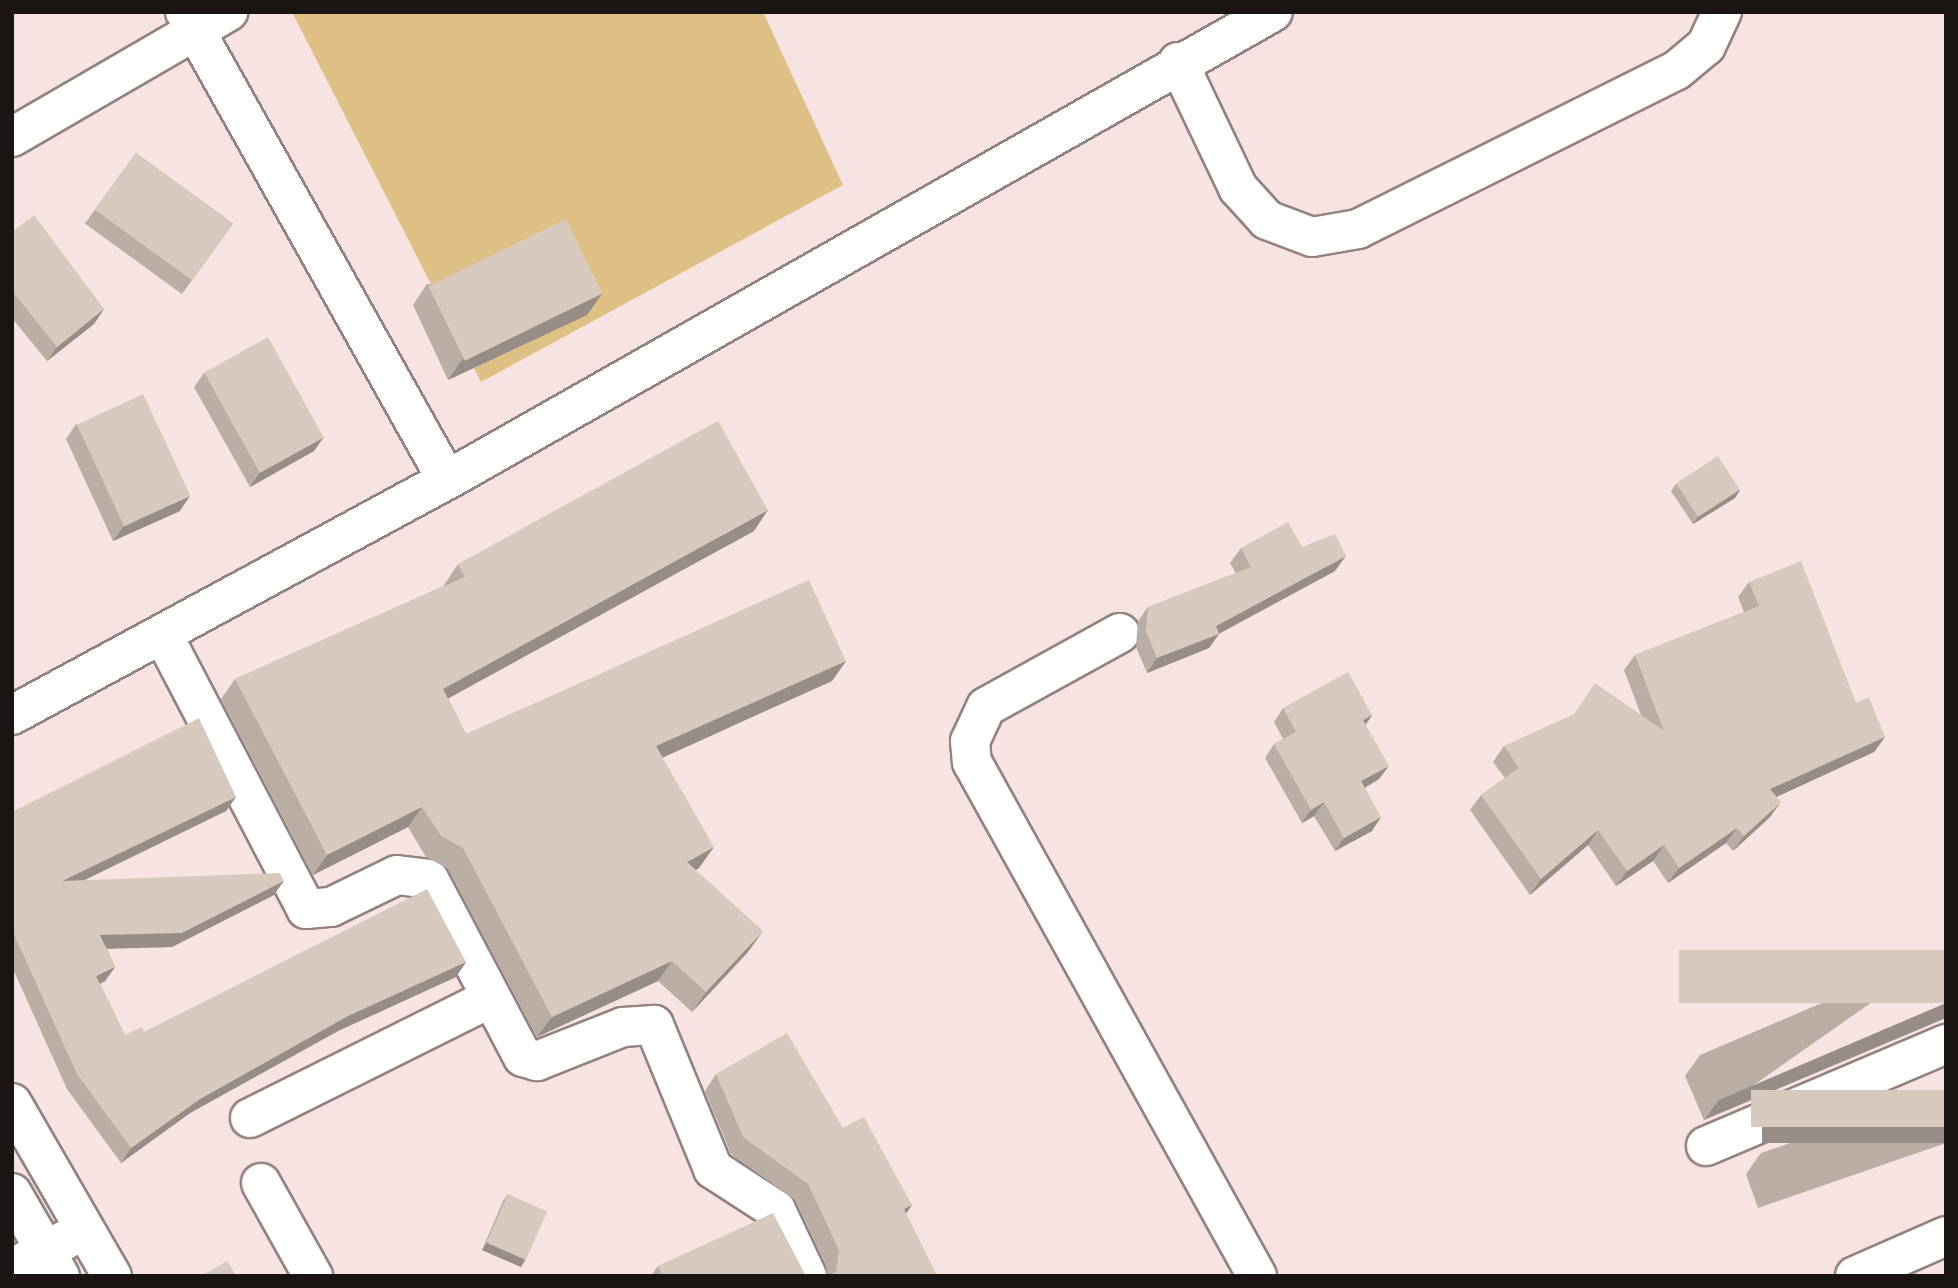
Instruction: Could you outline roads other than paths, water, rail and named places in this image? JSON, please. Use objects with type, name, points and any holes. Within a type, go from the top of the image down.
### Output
[{"type":"street","points":[[12,137],[190,22],[228,12]]},
{"type":"street","points":[[12,715],[164,637],[447,480],[1178,62],[1273,12]]},
{"type":"street","points":[[1178,62],[1238,188],[1268,220],[1312,237],[1358,229],[1677,70],[1706,46],[1723,12]]},
{"type":"street","points":[[190,22],[447,480]]},
{"type":"street","points":[[1120,634],[986,707],[970,741],[972,762],[1257,1276]]},
{"type":"street","points":[[164,637],[306,909],[331,907],[397,875],[429,879],[523,1057],[537,1061],[622,1027],[654,1026],[713,1169],[776,1210],[807,1276]]},
{"type":"street","points":[[250,1118],[491,998]]},
{"type":"street","points":[[1706,1146],[1946,1044]]},
{"type":"street","points":[[12,1103],[22,1143],[85,1230],[112,1276]]},
{"type":"street","points":[[261,1183],[313,1276]]},
{"type":"street","points":[[12,1193],[39,1265],[85,1230]]},
{"type":"street","points":[[1855,1276],[1946,1236]]}]
